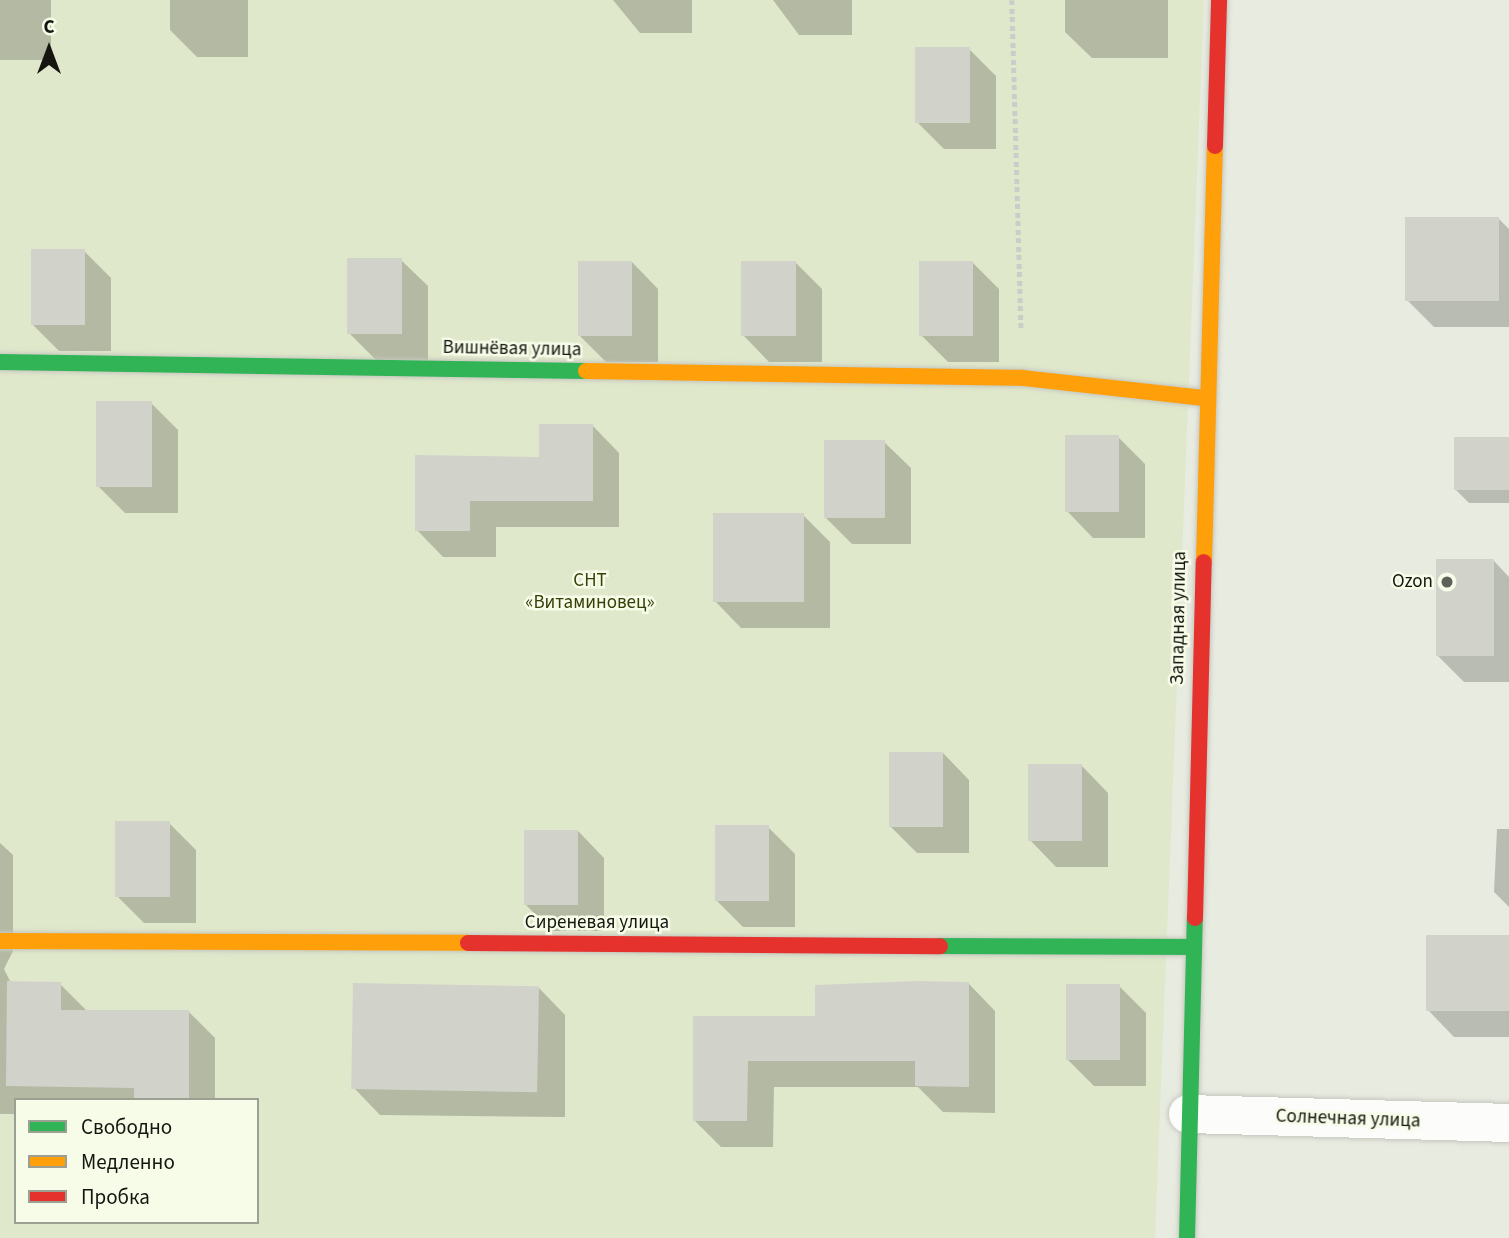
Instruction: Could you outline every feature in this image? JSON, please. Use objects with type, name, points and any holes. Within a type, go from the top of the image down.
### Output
[{"type":"street","name":"Западная улица","points":[[1187,1238],[1205,398],[1219,0]]},
{"type":"street","name":"Вишнёвая улица","points":[[0,362],[1023,378],[1205,398]]},
{"type":"street","name":"Сиреневая улица","points":[[0,941],[1193,947]]},
{"type":"street","name":"Солнечная улица","points":[[1188,1114],[1509,1123]]},
{"type":"path","points":[[1012,0],[1023,378]]},
{"type":"green space","name":"СНТ «Витаминовец»","points":[[0,0],[1204,0],[1155,1238],[0,1238]]},
{"type":"building","points":[[915,47],[970,47],[970,123],[915,123]]},
{"type":"building","points":[[1405,217],[1499,217],[1499,301],[1405,301]]},
{"type":"building","points":[[31,249],[85,249],[85,325],[31,325]]},
{"type":"building","points":[[347,258],[402,258],[402,334],[347,334]]},
{"type":"building","points":[[578,261],[632,261],[632,336],[578,336]]},
{"type":"building","points":[[741,261],[796,261],[796,336],[741,336]]},
{"type":"building","points":[[919,261],[973,261],[973,336],[919,336]]},
{"type":"building","points":[[96,401],[152,401],[152,487],[96,487]]},
{"type":"building","points":[[539,424],[593,424],[593,501],[470,501],[470,531],[415,531],[415,455],[539,457]]},
{"type":"building","points":[[1065,435],[1119,435],[1119,512],[1065,512]]},
{"type":"building","points":[[1454,437],[1509,437],[1509,490],[1454,490]]},
{"type":"building","points":[[824,440],[885,440],[885,518],[824,518]]},
{"type":"building","points":[[713,513],[804,513],[804,602],[713,602]]},
{"type":"building","points":[[1436,559],[1494,559],[1494,656],[1436,656]]},
{"type":"building","points":[[889,752],[943,752],[943,827],[889,827]]},
{"type":"building","points":[[1028,764],[1082,764],[1082,841],[1028,841]]},
{"type":"building","points":[[115,821],[170,821],[170,897],[115,897]]},
{"type":"building","points":[[715,825],[769,825],[769,901],[715,901]]},
{"type":"building","points":[[524,830],[578,830],[578,905],[524,905]]},
{"type":"building","points":[[1426,935],[1509,935],[1509,1011],[1426,1011]]},
{"type":"building","points":[[7,981],[61,982],[61,1010],[189,1010],[189,1098],[134,1098],[134,1088],[6,1086]]},
{"type":"building","points":[[969,982],[969,1087],[915,1086],[915,1061],[748,1061],[747,1121],[693,1121],[693,1016],[815,1016],[815,985]]},
{"type":"building","points":[[353,983],[539,986],[537,1092],[351,1089]]},
{"type":"building","points":[[1066,984],[1120,984],[1120,1060],[1066,1060]]},
{"type":"traffic: fast","points":[[0,362],[586,371]]},
{"type":"traffic: fast","points":[[1187,1238],[1195,918]]},
{"type":"traffic: fast","points":[[940,946],[1193,947]]},
{"type":"traffic: slow","points":[[1204,562],[1215,146]]},
{"type":"traffic: slow","points":[[586,371],[1023,378],[1205,398]]},
{"type":"traffic: slow","points":[[0,941],[468,943]]},
{"type":"traffic: jam","points":[[1215,146],[1219,0]]},
{"type":"traffic: jam","points":[[1195,918],[1204,562]]},
{"type":"traffic: jam","points":[[468,943],[940,946]]},
{"type":"place","name":"Ozon","points":[[1447,582]]}]
